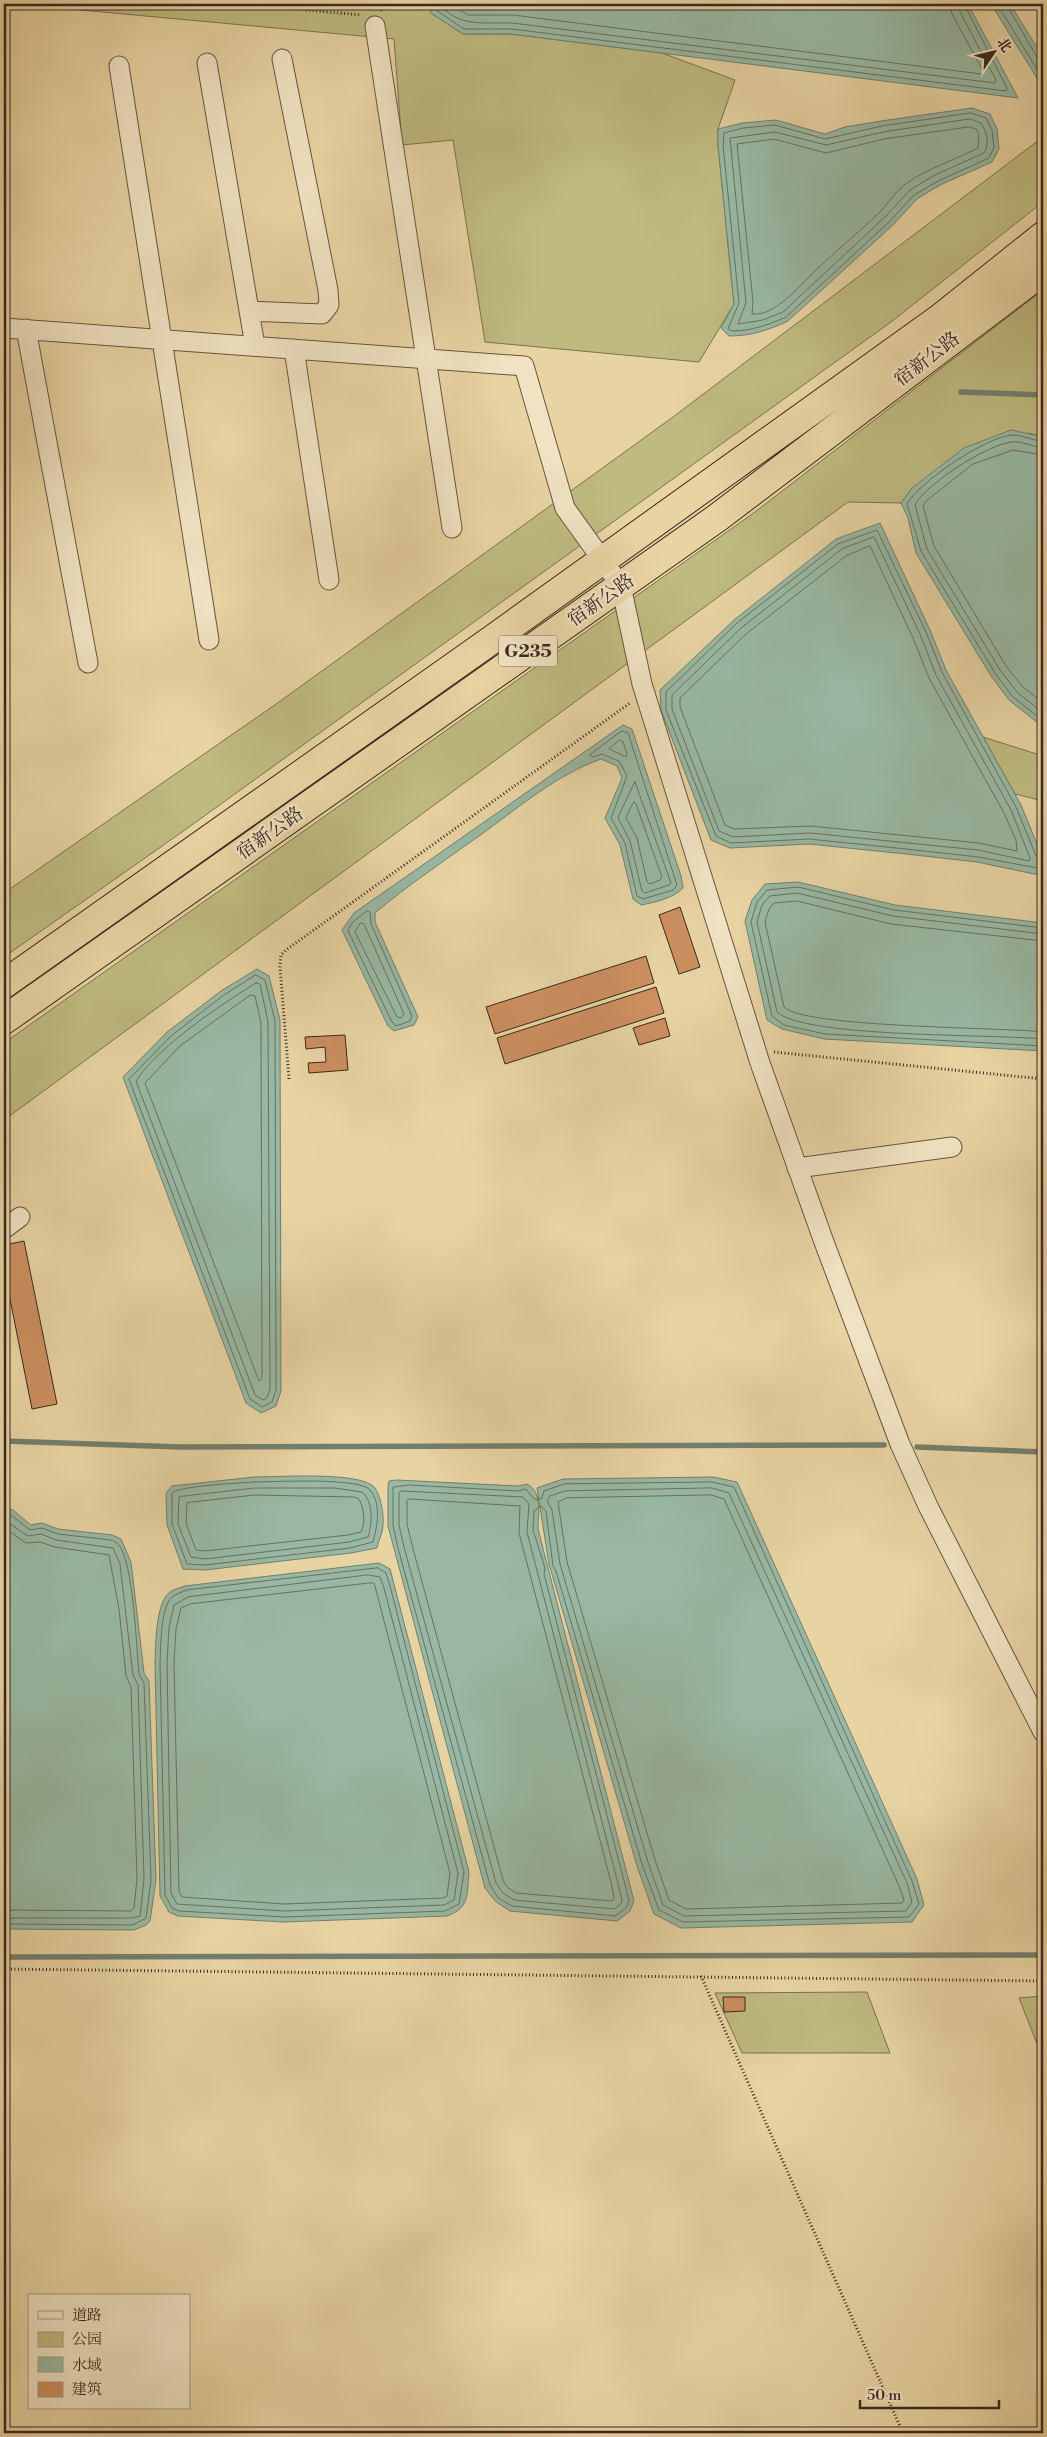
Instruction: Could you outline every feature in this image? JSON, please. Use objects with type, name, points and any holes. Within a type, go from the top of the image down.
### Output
[{"type":"highway","name":"宿新公路","points":[[4,984],[939,319],[1043,236]]},
{"type":"highway","name":"宿新公路","points":[[4,1020],[717,518],[1043,271]]},
{"type":"street","points":[[372,21],[452,528]]},
{"type":"street","points":[[249,311],[322,314],[329,305],[328,290],[282,59]]},
{"type":"street","points":[[207,63],[255,346]]},
{"type":"street","points":[[119,66],[209,640]]},
{"type":"street","points":[[4,328],[524,366],[565,508],[620,586],[645,693],[756,1050],[797,1168],[900,1444],[928,1506],[1043,1732]]},
{"type":"street","points":[[26,329],[88,663]]},
{"type":"street","points":[[294,349],[329,580]]},
{"type":"street","points":[[797,1168],[952,1147]]},
{"type":"street","points":[[4,1229],[20,1217]]},
{"type":"path","points":[[243,4],[372,21]]},
{"type":"path","points":[[289,1079],[280,966],[281,955],[645,693]]},
{"type":"path","points":[[756,1050],[1043,1079]]},
{"type":"path","points":[[4,1969],[1043,1981]]},
{"type":"path","points":[[701,1976],[904,2433]]},
{"type":"green space","points":[[16,4],[428,4],[431,13],[463,34],[511,34],[662,53],[735,80],[718,129],[734,304],[699,362],[485,342],[453,140],[402,145],[394,39]]},
{"type":"green space","points":[[1043,137],[1043,202],[891,322],[182,832],[4,957],[4,893],[279,702],[673,417]]},
{"type":"green space","points":[[1043,290],[1043,437],[1029,433],[913,488],[901,503],[848,502],[4,1120],[4,1043],[755,512]]},
{"type":"green space","points":[[983,737],[1043,756],[1043,801],[1015,794]]},
{"type":"green space","points":[[867,1992],[890,2053],[742,2053],[715,1993]]},
{"type":"green space","points":[[1043,1996],[1043,2059],[1019,1998]]},
{"type":"water","points":[[428,4],[968,4],[1018,98],[511,34],[463,34],[431,13]]},
{"type":"water","points":[[991,4],[1010,4],[1043,57],[1043,88]]},
{"type":"water","points":[[972,108],[990,114],[997,129],[999,149],[992,162],[940,185],[917,199],[894,224],[788,321],[767,330],[745,335],[729,336],[721,328],[734,304],[718,129],[742,123],[776,120],[825,134],[845,127]]},
{"type":"water","points":[[1011,430],[1043,437],[1043,727],[1009,700],[991,676],[916,553],[908,518],[901,503],[912,488],[964,448]]},
{"type":"water","points":[[880,523],[930,630],[946,670],[1021,805],[1042,856],[1043,874],[1034,874],[977,862],[809,844],[730,848],[711,840],[661,710],[660,690],[734,620],[836,539]]},
{"type":"water","points":[[623,725],[632,729],[681,876],[683,888],[669,897],[646,904],[641,905],[633,899],[620,845],[605,818],[622,778],[617,766],[601,759],[584,766],[538,793],[413,883],[375,913],[375,922],[418,1017],[414,1025],[394,1031],[388,1026],[342,930],[354,913]]},
{"type":"water","points":[[798,882],[895,905],[1043,923],[1043,1051],[824,1039],[782,1029],[767,1020],[745,921],[752,900],[765,884]]},
{"type":"water","points":[[257,969],[269,976],[280,1020],[281,1391],[276,1406],[261,1413],[246,1403],[123,1077],[167,1032],[221,991]]},
{"type":"water","points":[[254,1477],[337,1477],[367,1483],[375,1488],[382,1511],[383,1528],[377,1548],[351,1553],[205,1570],[183,1569],[167,1525],[166,1493],[172,1486]]},
{"type":"water","points":[[713,1477],[737,1482],[917,1879],[924,1905],[912,1922],[681,1928],[654,1914],[637,1866],[549,1564],[537,1488],[563,1479]]},
{"type":"water","points":[[389,1481],[518,1486],[527,1484],[538,1498],[538,1529],[634,1901],[630,1911],[617,1921],[510,1911],[495,1901],[485,1888],[388,1526],[388,1486]]},
{"type":"water","points":[[4,1509],[13,1510],[31,1525],[42,1523],[58,1529],[112,1535],[121,1539],[131,1562],[144,1673],[149,1681],[156,1880],[150,1921],[146,1925],[134,1930],[4,1929]]},
{"type":"water","points":[[379,1563],[390,1569],[469,1872],[464,1904],[460,1909],[447,1916],[283,1922],[178,1916],[169,1912],[160,1896],[155,1663],[157,1625],[161,1605],[165,1598],[170,1592],[185,1586]]},
{"type":"building","points":[[680,907],[700,967],[679,974],[659,915]]},
{"type":"building","points":[[646,956],[654,983],[495,1034],[486,1007]]},
{"type":"building","points":[[656,987],[664,1013],[505,1064],[497,1038]]},
{"type":"building","points":[[665,1018],[670,1036],[639,1045],[633,1028]]},
{"type":"building","points":[[345,1035],[348,1070],[309,1073],[308,1063],[326,1062],[325,1047],[306,1049],[305,1037]]},
{"type":"building","points":[[24,1241],[57,1404],[32,1409],[4,1269],[4,1245]]},
{"type":"building","points":[[723,1997],[745,1997],[745,2011],[724,2012]]},
{"type":"waterway","points":[[961,392],[1043,395]]},
{"type":"waterway","points":[[4,1441],[181,1447],[884,1445]]},
{"type":"waterway","points":[[917,1447],[1043,1452]]},
{"type":"waterway","points":[[11,1957],[1043,1955]]}]
